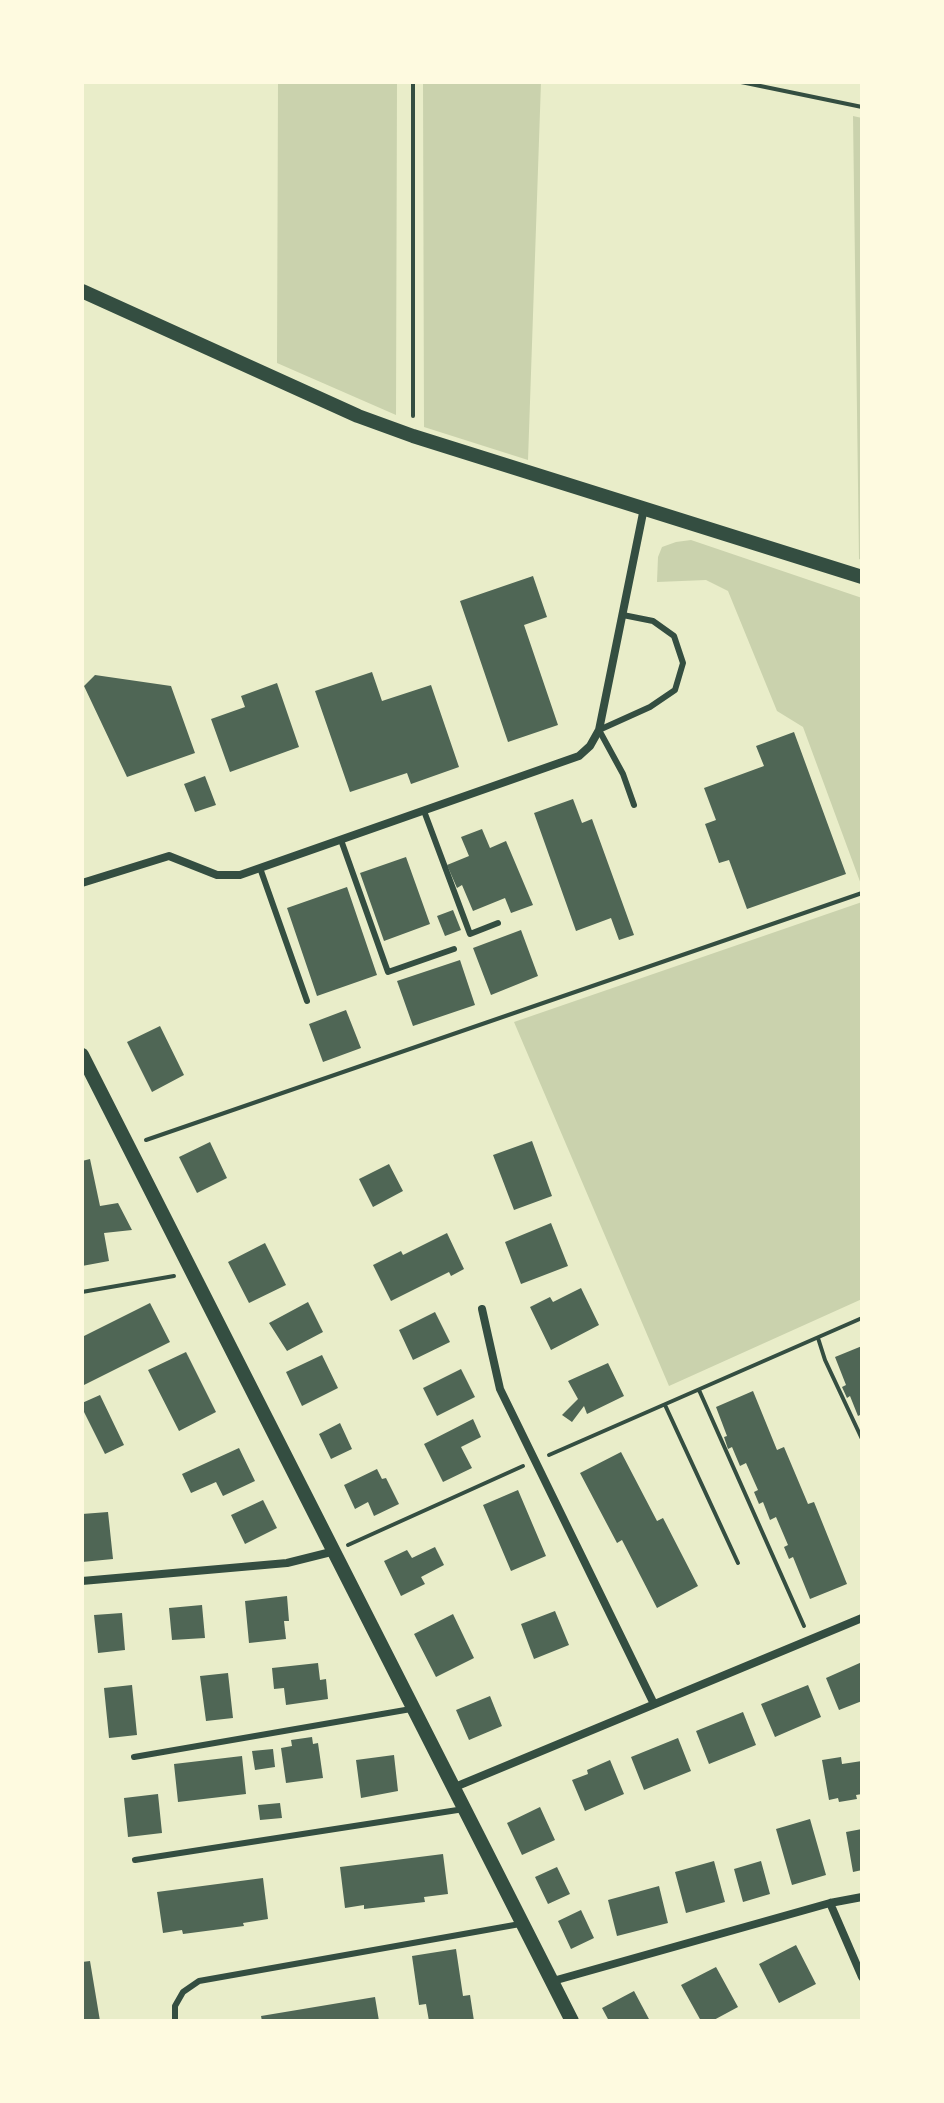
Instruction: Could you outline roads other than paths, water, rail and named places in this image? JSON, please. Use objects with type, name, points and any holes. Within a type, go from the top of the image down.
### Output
[{"type":"street","points":[[82,291],[334,406],[413,436],[862,577]]},
{"type":"street","points":[[82,883],[169,856],[226,876],[260,868],[579,756],[590,746],[599,730],[644,508]]},
{"type":"street","points":[[82,1055],[572,2021]]},
{"type":"street","points":[[482,1309],[500,1389],[654,1704]]},
{"type":"street","points":[[82,1581],[287,1563],[335,1551]]},
{"type":"street","points":[[455,1787],[862,1618]]},
{"type":"street","points":[[553,1981],[830,1903],[862,1897]]},
{"type":"street","points":[[830,1903],[862,1977]]},
{"type":"lane","points":[[623,615],[653,621],[674,636],[683,663],[675,690],[650,707],[599,730],[623,774],[634,805]]},
{"type":"lane","points":[[424,811],[470,934],[498,923]]},
{"type":"lane","points":[[341,840],[388,972],[454,949]]},
{"type":"lane","points":[[260,868],[307,1001]]},
{"type":"lane","points":[[134,1757],[415,1708]]},
{"type":"lane","points":[[135,1860],[466,1809]]},
{"type":"lane","points":[[175,2021],[175,2006],[183,1992],[199,1981],[524,1924]]}]
